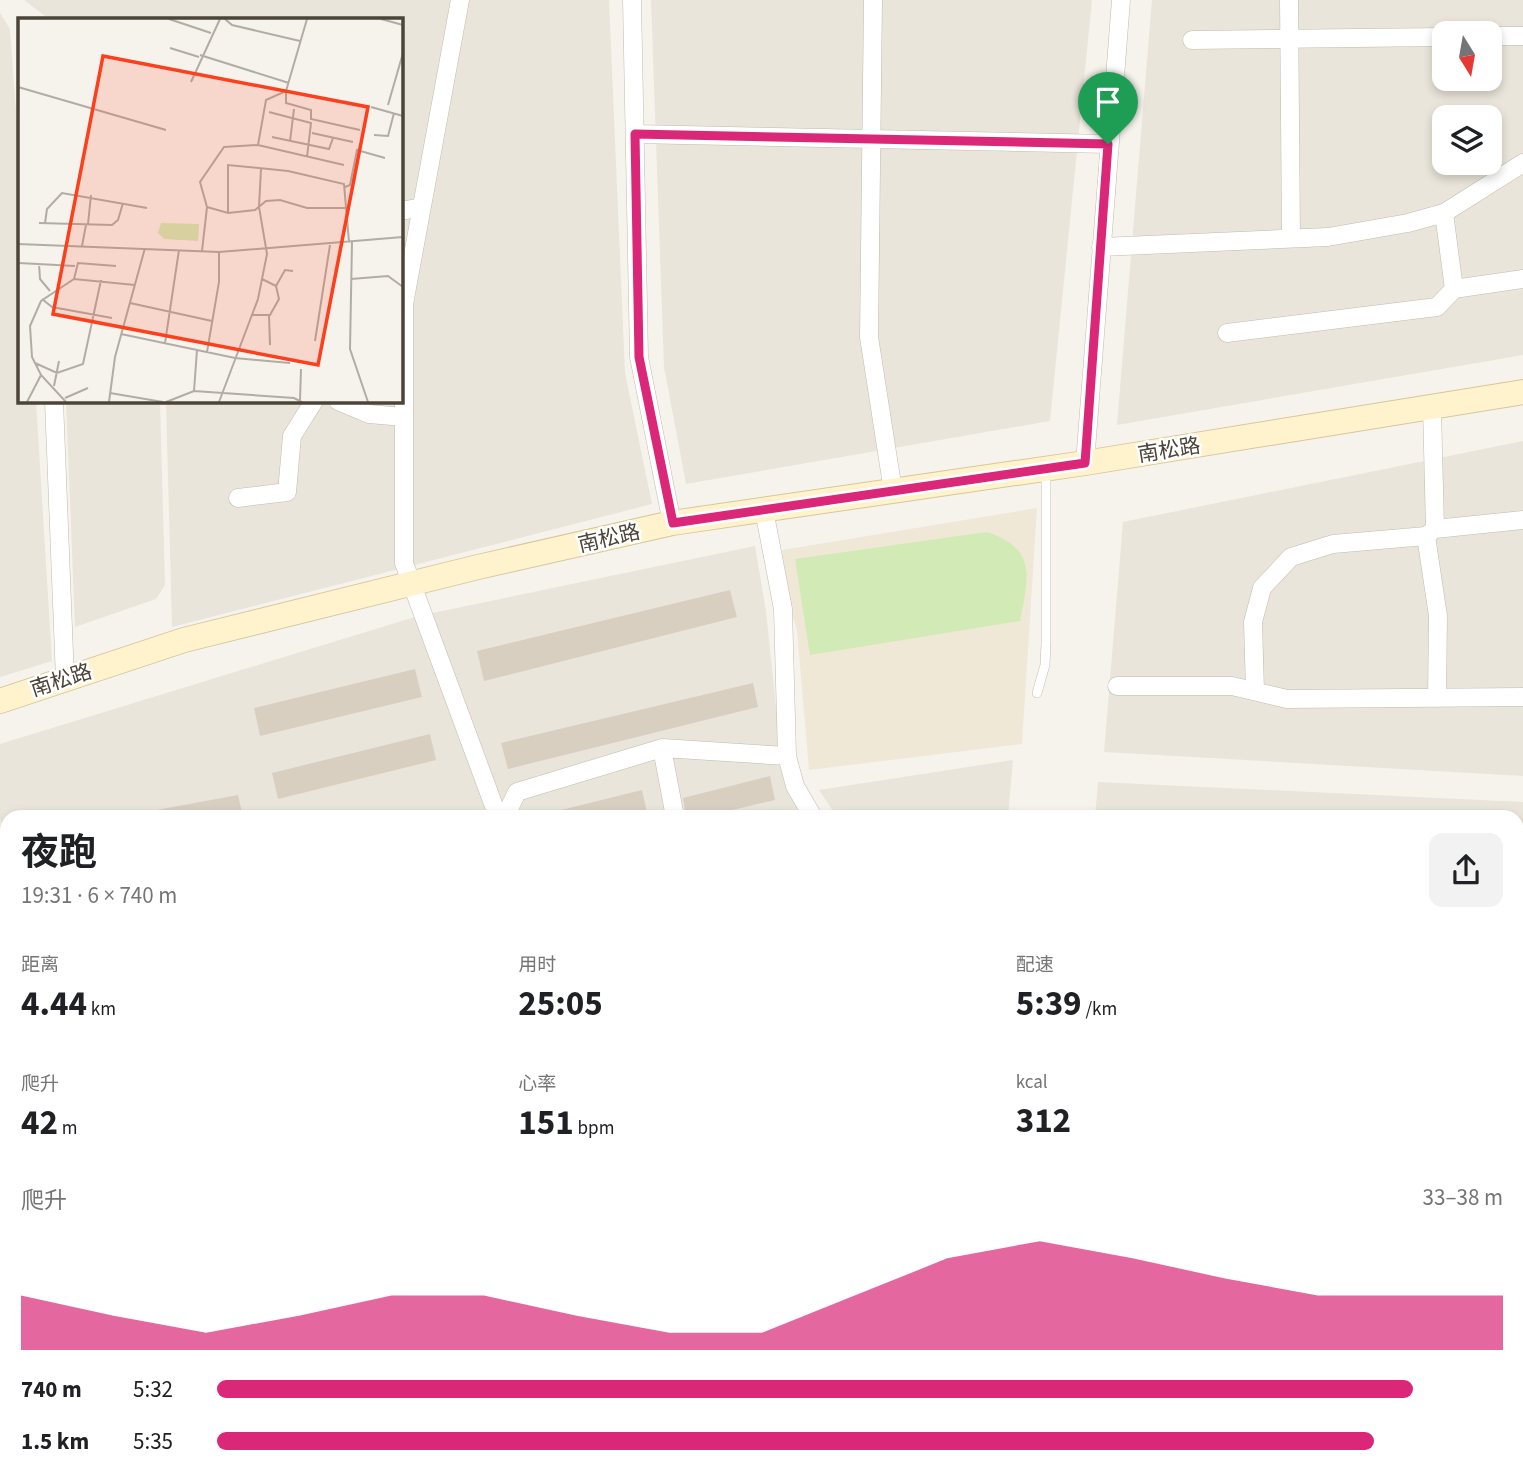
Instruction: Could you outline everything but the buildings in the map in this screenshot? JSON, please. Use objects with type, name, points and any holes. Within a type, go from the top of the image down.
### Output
[{"type":"street","points":[[460,0],[404,304],[404,563],[495,810]]},
{"type":"street","points":[[632,0],[639,357],[673,523]]},
{"type":"street","points":[[873,0],[869,337],[893,491]]},
{"type":"street","points":[[1085,463],[1121,0]]},
{"type":"street","points":[[1289,0],[1291,238]]},
{"type":"street","points":[[1502,36],[1523,36]]},
{"type":"street","points":[[1192,40],[1432,37]]},
{"type":"street","points":[[635,134],[1108,144]]},
{"type":"street","points":[[1101,247],[1328,236],[1395,226],[1444,213],[1523,163]]},
{"type":"street","points":[[402,211],[422,207]]},
{"type":"street","points":[[1444,213],[1454,289]]},
{"type":"street","points":[[1227,332],[1437,307],[1454,289],[1523,279]]},
{"type":"street","name":"南松路","points":[[0,701],[184,640],[478,567],[673,523],[1085,463],[1523,392]]},
{"type":"street","points":[[54,402],[65,679]]},
{"type":"street","points":[[238,498],[287,492],[292,436],[313,402]]},
{"type":"street","points":[[340,402],[369,414],[404,417]]},
{"type":"street","points":[[1432,407],[1431,532],[1438,616],[1437,698]]},
{"type":"street","points":[[764,510],[783,609],[787,756],[795,786],[809,810]]},
{"type":"street","points":[[1255,691],[1253,622],[1262,588],[1291,557],[1334,544],[1523,520]]},
{"type":"street","points":[[1117,686],[1233,686],[1287,699],[1523,697]]},
{"type":"street","points":[[508,810],[517,792],[663,748],[787,756]]},
{"type":"street","points":[[663,748],[674,810]]},
{"type":"lane","points":[[1037,693],[1045,665],[1046,643],[1046,469]]},
{"type":"shaded area","points":[[24,0],[609,0],[625,373],[652,504],[172,627],[166,402],[402,402],[402,18],[48,18]]},
{"type":"shaded area","points":[[651,0],[1092,0],[1050,421],[686,484],[664,367]]},
{"type":"shaded area","points":[[1152,0],[1523,0],[1523,355],[1117,425]]},
{"type":"shaded area","points":[[0,13],[10,29],[18,138],[18,402],[36,402],[52,661],[0,677]]},
{"type":"shaded area","points":[[66,402],[160,402],[165,585],[156,599],[75,627]]},
{"type":"shaded area","points":[[1523,441],[1523,776],[1104,752],[1123,522]]},
{"type":"shaded area","points":[[1037,508],[1022,744],[809,770],[797,630],[786,593],[782,550]]},
{"type":"shaded area","points":[[755,546],[766,611],[784,783],[799,810],[0,810],[0,744],[418,616]]},
{"type":"shaded area","points":[[1013,760],[1009,810],[832,810],[819,790]]},
{"type":"shaded area","points":[[1098,782],[1523,802],[1523,810],[1096,810]]},
{"type":"green space","points":[[987,532],[1015,547],[1022,556],[1027,578],[1020,621],[810,655],[795,559]]},
{"type":"route","points":[[635,134],[1108,144],[1085,463],[673,523],[639,357],[635,134]]}]
